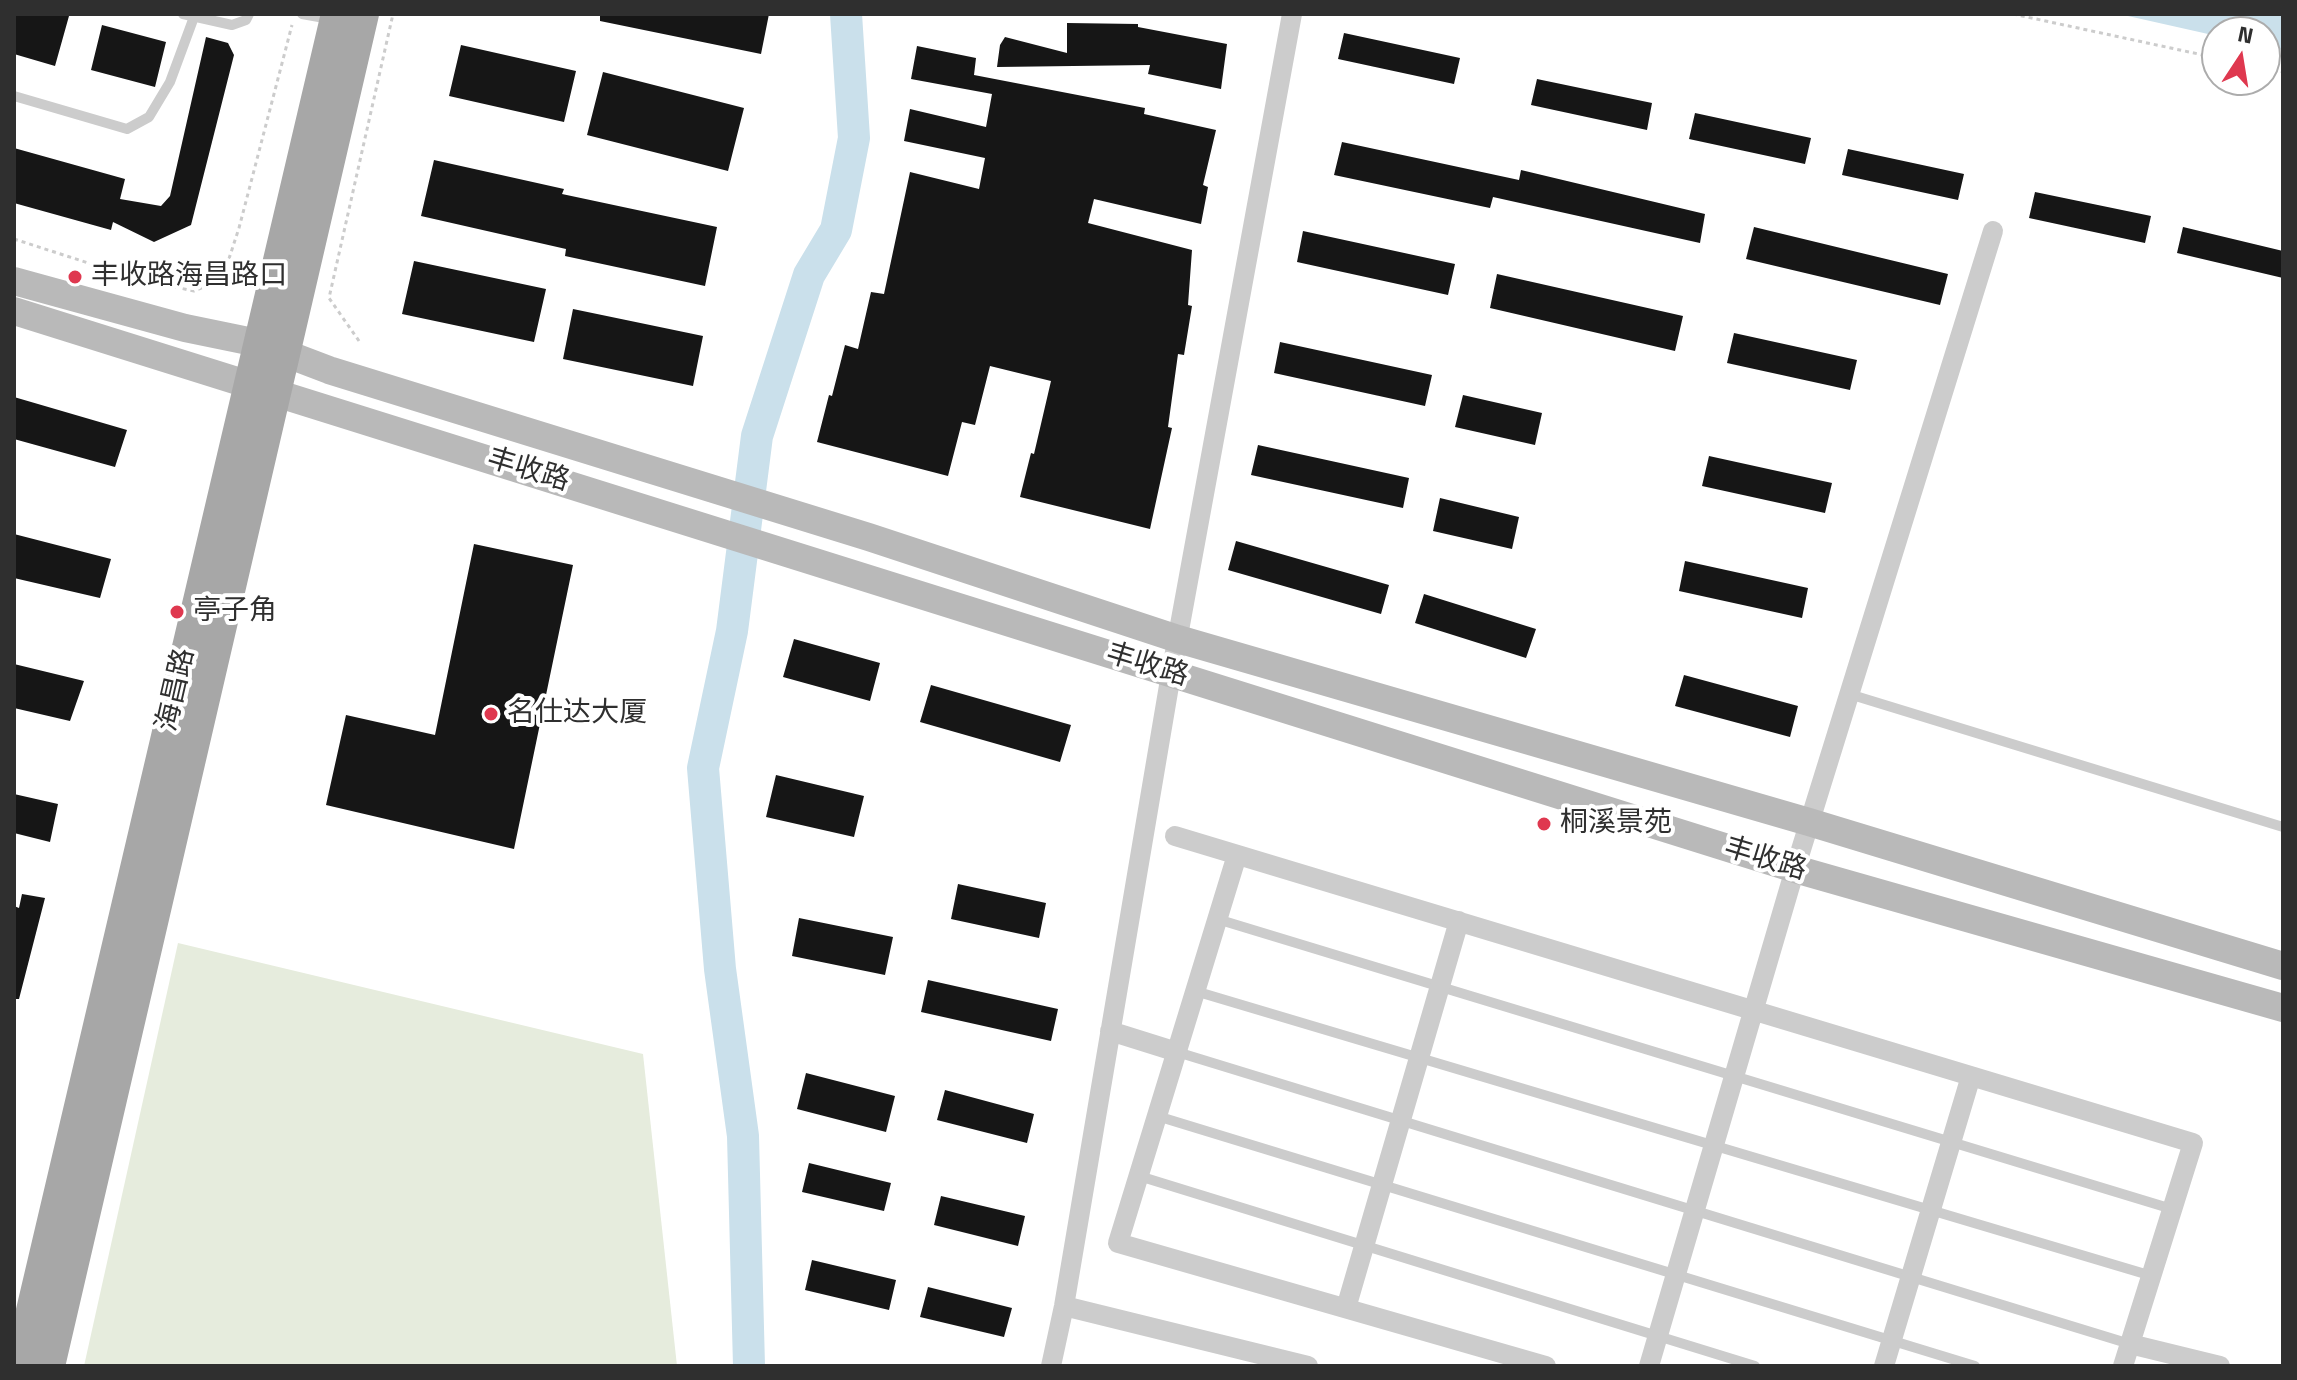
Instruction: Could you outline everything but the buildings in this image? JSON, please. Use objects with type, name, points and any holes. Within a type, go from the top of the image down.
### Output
[{"type":"main road","name":"海昌路","points":[[19,1366],[272,347],[345,16]]},
{"type":"main road","name":"丰收路","points":[[14,281],[185,328],[272,347],[329,370],[869,537],[1178,639],[1809,822],[2283,966]]},
{"type":"main road","name":"丰收路","points":[[14,311],[1795,869],[2283,1008]]},
{"type":"main road","name":"海昌路","points":[[49,1366],[262,388]]},
{"type":"street","points":[[1051,1364],[1064,1306],[1171,674],[1292,14]]},
{"type":"street","points":[[1649,1366],[1809,822],[1993,231]]},
{"type":"street","points":[[1175,836],[2193,1143],[2123,1366]]},
{"type":"street","points":[[1237,855],[1118,1243],[1546,1366]]},
{"type":"street","points":[[1346,1308],[1459,921]]},
{"type":"street","points":[[1110,1031],[1177,1052]]},
{"type":"street","points":[[1884,1366],[1971,1076]]},
{"type":"street","points":[[1064,1306],[1308,1366]]},
{"type":"street","points":[[2130,1344],[2220,1366]]},
{"type":"lane","points":[[183,14],[232,25],[246,20],[249,14]]},
{"type":"lane","points":[[299,14],[345,16]]},
{"type":"lane","points":[[14,96],[127,129],[149,117],[170,82],[194,17]]},
{"type":"lane","points":[[1849,694],[2283,827]]},
{"type":"lane","points":[[1217,919],[2173,1209]]},
{"type":"lane","points":[[1195,991],[2152,1276]]},
{"type":"lane","points":[[1177,1052],[2130,1344]]},
{"type":"lane","points":[[1157,1116],[1975,1366]]},
{"type":"lane","points":[[1139,1176],[1755,1366]]},
{"type":"path","points":[[14,239],[141,280],[194,291],[222,280],[239,228],[285,45],[299,14]]},
{"type":"path","points":[[359,341],[329,298],[393,14]]},
{"type":"path","points":[[2013,14],[2201,55]]},
{"type":"green space","points":[[178,943],[643,1054],[677,1366],[84,1366]]},
{"type":"water","points":[[2119,14],[2283,14],[2283,50],[2281,16],[2201,16],[2201,32]]},
{"type":"waterway","points":[[749,1366],[743,1136],[720,969],[703,768],[732,631],[757,436],[809,275],[836,230],[854,138],[846,14]]},
{"type":"place","name":"丰收路海昌路口","points":[[75,277]]},
{"type":"place","name":"亭子角","points":[[177,612]]},
{"type":"place","name":"名仕达大厦","points":[[491,714]]},
{"type":"place","name":"桐溪景苑","points":[[1544,824]]}]
